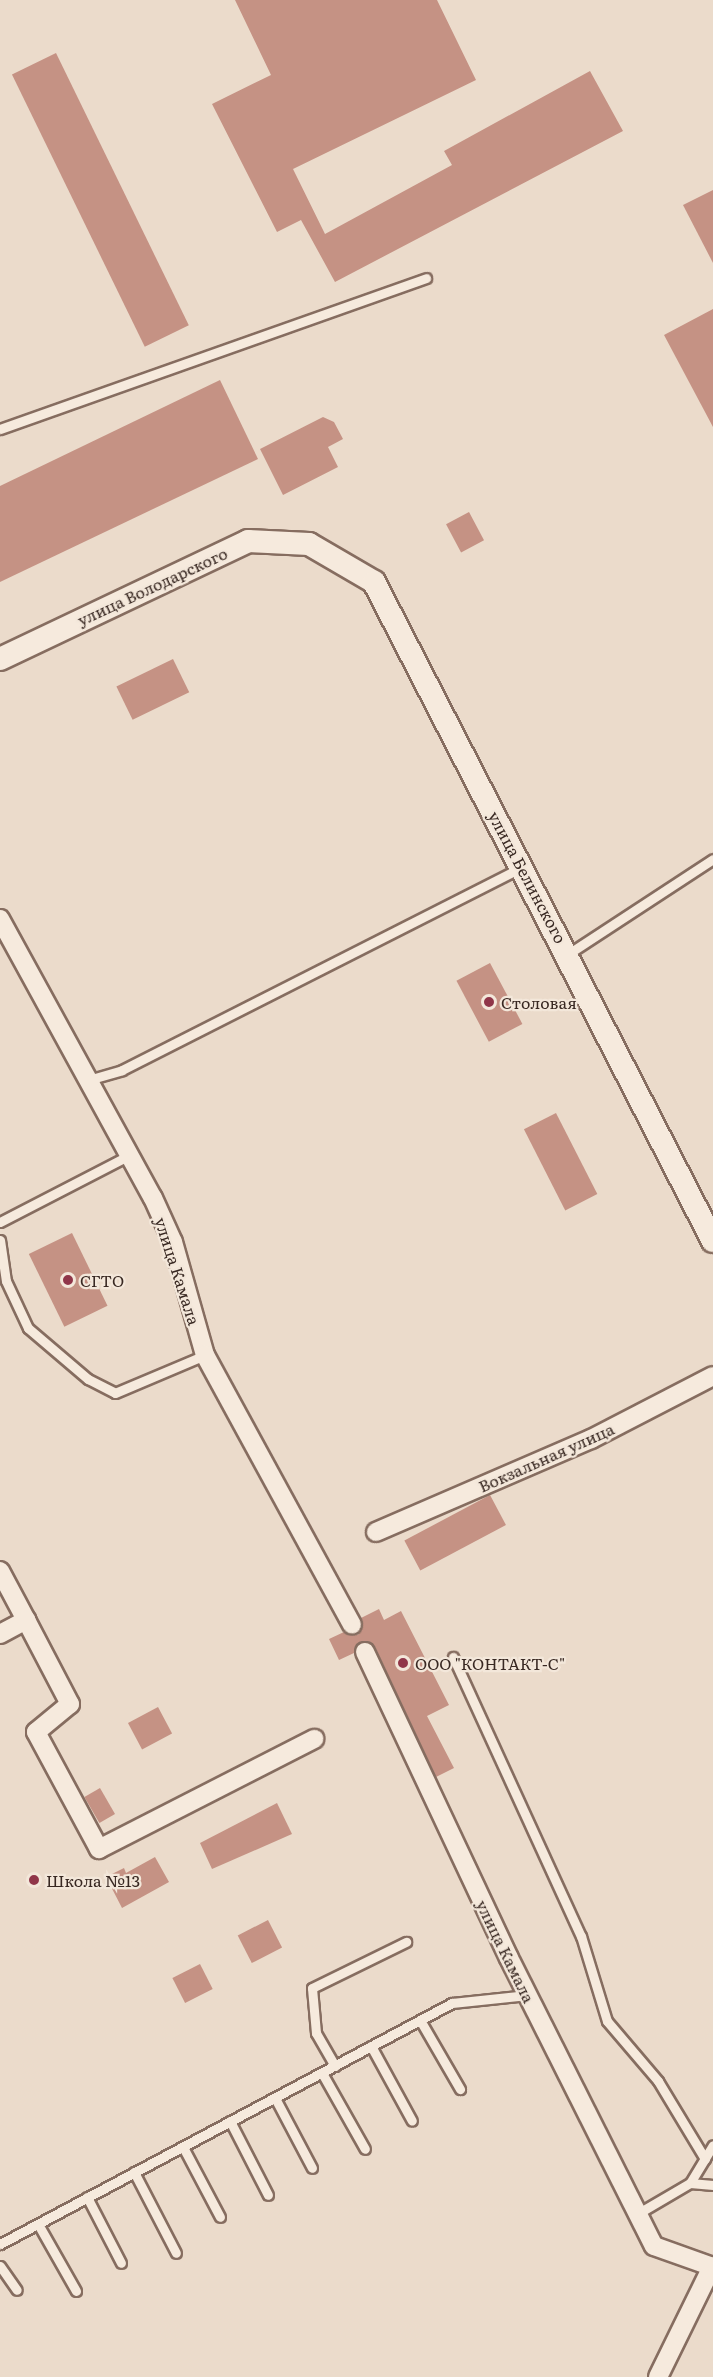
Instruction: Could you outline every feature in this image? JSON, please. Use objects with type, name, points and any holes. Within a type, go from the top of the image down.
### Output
[{"type":"street","name":"улица Володарского","points":[[0,659],[248,541],[309,544]]},
{"type":"street","name":"улица Белинского","points":[[309,544],[374,582],[568,954],[713,1241]]},
{"type":"street","name":"улица Камала","points":[[0,919],[129,1155],[173,1242],[205,1355],[352,1625]]},
{"type":"street","name":"Вокзальная улица","points":[[376,1532],[591,1439],[713,1376]]},
{"type":"street","points":[[0,1571],[70,1704],[36,1732],[99,1849],[314,1738]]},
{"type":"street","points":[[0,1634],[26,1620]]},
{"type":"street","name":"улица Камала","points":[[365,1652],[528,1995],[654,2246],[712,2267]]},
{"type":"street","points":[[658,2377],[712,2267]]},
{"type":"lane","points":[[0,429],[426,278]]},
{"type":"lane","points":[[568,954],[713,859]]},
{"type":"lane","points":[[88,1080],[122,1070],[522,867]]},
{"type":"lane","points":[[0,1222],[129,1155]]},
{"type":"lane","points":[[0,1240],[6,1281],[28,1328],[88,1379],[115,1393],[205,1355]]},
{"type":"lane","points":[[453,1657],[581,1936],[608,2021],[658,2081],[705,2159]]},
{"type":"lane","points":[[335,2066],[316,2033],[312,1988],[406,1942]]},
{"type":"lane","points":[[0,2244],[452,2004],[528,1995]]},
{"type":"lane","points":[[420,2020],[460,2090]]},
{"type":"lane","points":[[371,2046],[412,2121]]},
{"type":"lane","points":[[322,2073],[365,2149]]},
{"type":"lane","points":[[275,2098],[312,2168]]},
{"type":"lane","points":[[230,2121],[268,2195]]},
{"type":"lane","points":[[638,2214],[690,2183],[713,2145]]},
{"type":"lane","points":[[183,2147],[220,2217]]},
{"type":"lane","points":[[134,2172],[176,2253]]},
{"type":"lane","points":[[690,2183],[713,2185]]},
{"type":"lane","points":[[87,2198],[121,2263]]},
{"type":"lane","points":[[38,2223],[76,2291]]},
{"type":"lane","points":[[0,2266],[17,2290]]},
{"type":"building","points":[[235,0],[437,0],[476,80],[293,169],[325,234],[452,165],[444,151],[590,71],[623,131],[335,282],[301,220],[277,232],[212,104],[271,75]]},
{"type":"building","points":[[56,53],[189,325],[145,347],[12,74]]},
{"type":"building","points":[[713,190],[713,263],[683,205]]},
{"type":"building","points":[[713,309],[713,427],[664,335]]},
{"type":"building","points":[[220,380],[258,459],[0,582],[0,486]]},
{"type":"building","points":[[323,417],[334,422],[343,439],[328,447],[338,467],[283,495],[260,449]]},
{"type":"building","points":[[469,512],[484,540],[461,552],[446,524]]},
{"type":"building","points":[[173,659],[189,692],[133,720],[116,687]]},
{"type":"building","name":"Столовая","points":[[490,963],[522,1024],[489,1042],[456,981]]},
{"type":"building","points":[[556,1113],[597,1194],[565,1210],[524,1129]]},
{"type":"building","name":"СГТО","points":[[72,1233],[108,1306],[64,1327],[29,1254]]},
{"type":"building","points":[[490,1495],[506,1525],[420,1571],[404,1541]]},
{"type":"building","name":"ООО \"КОНТАКТ-С\"","points":[[379,1609],[384,1620],[401,1611],[449,1705],[427,1716],[454,1768],[436,1777],[375,1647],[361,1642],[354,1653],[339,1660],[329,1639],[344,1632],[358,1635],[363,1626],[361,1618]]},
{"type":"building","points":[[158,1707],[172,1733],[142,1749],[128,1723]]},
{"type":"building","points":[[100,1788],[115,1814],[99,1823],[84,1797]]},
{"type":"building","points":[[277,1803],[292,1834],[212,1869],[200,1843]]},
{"type":"building","points":[[155,1857],[169,1882],[122,1908],[106,1877],[124,1868],[126,1873]]},
{"type":"building","points":[[268,1920],[282,1948],[252,1963],[238,1935]]},
{"type":"building","points":[[200,1964],[213,1989],[185,2003],[172,1978]]},
{"type":"place","name":"Столовая","points":[[489,1002]]},
{"type":"place","name":"СГТО","points":[[68,1280]]},
{"type":"place","name":"ООО \"КОНТАКТ-С\"","points":[[403,1663]]},
{"type":"place","name":"Школа №13","points":[[34,1880]]}]
